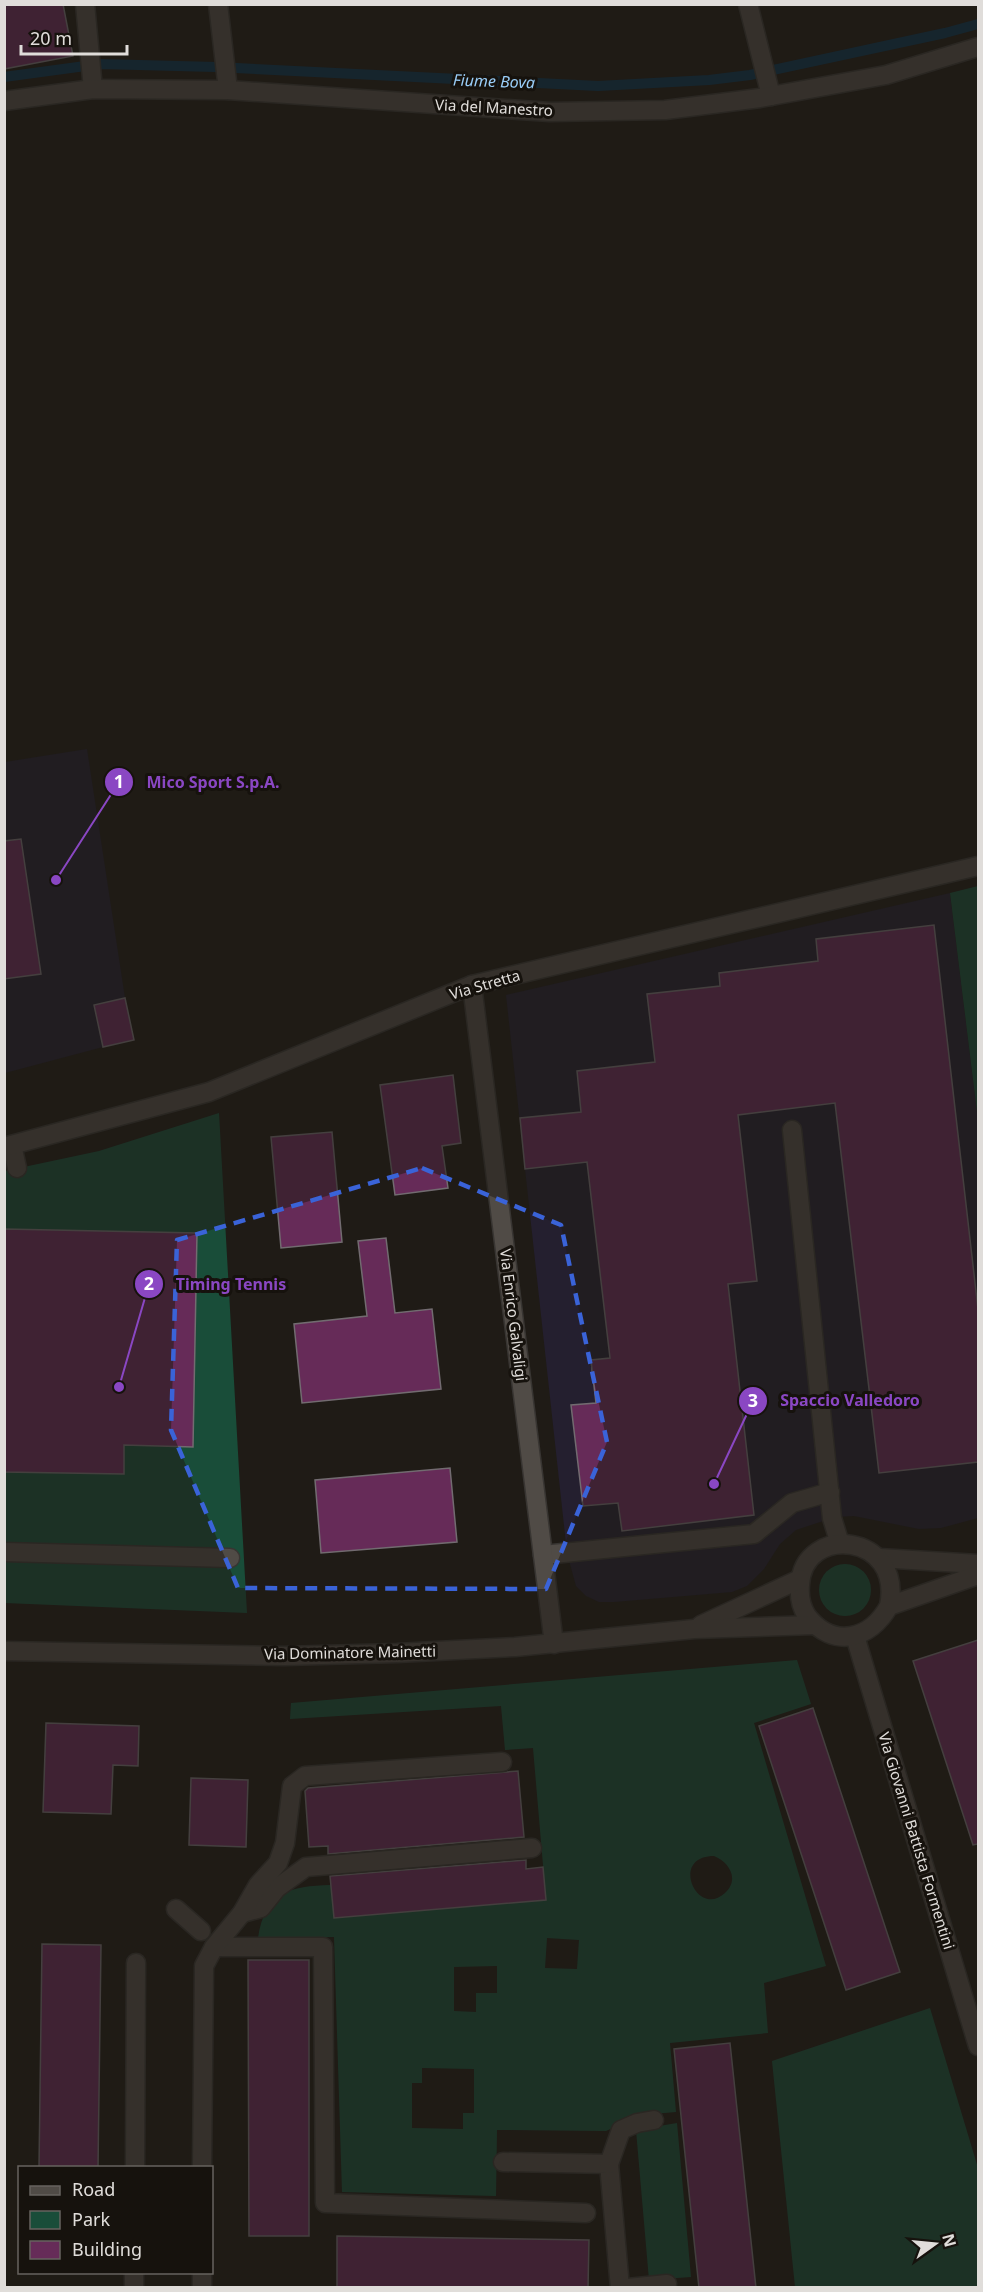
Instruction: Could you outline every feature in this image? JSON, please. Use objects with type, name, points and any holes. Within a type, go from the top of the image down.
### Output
[{"type":"street","points":[[85,4],[93,84]]},
{"type":"street","points":[[218,4],[227,83]]},
{"type":"street","points":[[748,4],[771,96]]},
{"type":"street","name":"Via del Manestro","points":[[4,101],[93,84],[227,83],[550,112],[665,110],[771,96],[886,75],[978,47]]},
{"type":"street","name":"Via Stretta","points":[[8,1146],[218,1089],[472,985],[978,867]]},
{"type":"street","name":"Via Enrico Galvaligi","points":[[472,985],[554,1644]]},
{"type":"street","points":[[792,1130],[832,1518],[840,1544]]},
{"type":"street","points":[[8,1146],[17,1168]]},
{"type":"street","points":[[543,1555],[754,1534],[792,1503],[830,1492]]},
{"type":"street","points":[[814,1625],[804,1612],[799,1596],[800,1579],[805,1566],[814,1554],[827,1547],[855,1544],[868,1549],[879,1558],[891,1580],[892,1593],[889,1606],[882,1619],[870,1630],[855,1636]]},
{"type":"street","points":[[4,1552],[230,1558]]},
{"type":"street","points":[[879,1558],[978,1564]]},
{"type":"street","points":[[889,1606],[978,1575]]},
{"type":"street","name":"Via Dominatore Mainetti","points":[[694,1629],[800,1579]]},
{"type":"street","name":"Via Dominatore Mainetti","points":[[4,1651],[284,1656],[409,1652],[554,1644],[694,1629],[814,1625],[834,1635],[855,1636]]},
{"type":"street","name":"Via Giovanni Battista Formentini","points":[[855,1636],[978,2046]]},
{"type":"street","points":[[202,2166],[204,1966],[214,1947],[242,1913],[258,1885],[278,1863],[285,1843],[292,1786],[305,1776],[502,1762]]},
{"type":"street","points":[[242,1913],[261,1908],[277,1888],[306,1867],[532,1848]]},
{"type":"street","points":[[176,1909],[201,1931]]},
{"type":"street","points":[[214,1947],[323,1947],[325,2203],[586,2213]]},
{"type":"street","points":[[135,2166],[136,1963]]},
{"type":"street","points":[[620,2288],[609,2164],[621,2130],[637,2123],[654,2120]]},
{"type":"street","points":[[503,2162],[609,2164]]},
{"type":"street","points":[[628,2288],[668,2284]]},
{"type":"highlighted area","points":[[422,1168],[561,1225],[607,1442],[546,1589],[238,1588],[171,1430],[177,1240]]},
{"type":"shaded area","points":[[87,749],[125,998],[94,1005],[103,1047],[5,1073],[5,762]]},
{"type":"shaded area","points":[[950,893],[978,1120],[978,1518],[941,1528],[919,1529],[854,1516],[835,1517],[796,1530],[780,1544],[764,1569],[747,1586],[732,1592],[614,1602],[599,1602],[586,1596],[576,1586],[567,1553],[506,995]]},
{"type":"green space","points":[[978,886],[978,1120],[950,893]]},
{"type":"green space","points":[[219,1113],[247,1613],[5,1603],[5,1171],[99,1151]]},
{"type":"green space","points":[[845,1564],[855,1566],[863,1572],[869,1580],[871,1590],[869,1600],[863,1608],[855,1614],[845,1616],[835,1614],[827,1608],[821,1600],[819,1590],[821,1580],[827,1572],[835,1566]]},
{"type":"green space","points":[[797,1660],[811,1704],[754,1723],[826,1966],[764,1983],[768,2033],[670,2043],[676,2112],[641,2115],[606,2131],[497,2130],[496,2196],[342,2192],[334,1937],[258,1938],[261,1923],[273,1901],[292,1890],[303,1887],[331,1885],[334,1918],[546,1900],[533,1748],[505,1750],[501,1706],[290,1719],[291,1703]],"holes":[[[714,1856],[724,1862],[731,1871],[732,1882],[729,1888],[715,1899],[705,1898],[697,1893],[692,1884],[690,1875],[693,1865],[700,1859]],[[547,1938],[579,1940],[577,1969],[545,1968]],[[497,1966],[497,1993],[476,1993],[476,2012],[454,2011],[454,1967]],[[422,2068],[474,2069],[474,2113],[463,2113],[463,2129],[412,2128],[412,2083],[422,2083]]]},
{"type":"green space","points":[[930,2008],[978,2168],[978,2287],[795,2287],[772,2061]]},
{"type":"green space","points":[[677,2123],[691,2277],[649,2280],[636,2130]]},
{"type":"building","points":[[4,4],[63,4],[73,56],[4,69]]},
{"type":"building","points":[[21,839],[41,974],[4,979],[4,841]]},
{"type":"building","points":[[934,925],[978,1309],[978,1462],[879,1473],[835,1103],[738,1115],[757,1281],[728,1284],[754,1515],[622,1531],[618,1503],[583,1506],[571,1405],[596,1403],[591,1360],[610,1358],[587,1162],[525,1169],[520,1118],[581,1112],[577,1071],[655,1062],[647,994],[720,986],[719,973],[818,961],[816,939]]},
{"type":"building","points":[[125,998],[134,1040],[103,1047],[94,1005]]},
{"type":"building","points":[[453,1075],[461,1143],[442,1146],[448,1188],[395,1195],[380,1085]]},
{"type":"building","points":[[332,1132],[342,1242],[281,1248],[271,1137]]},
{"type":"building","points":[[4,1229],[197,1233],[193,1447],[124,1445],[124,1474],[4,1472]]},
{"type":"building","points":[[386,1238],[395,1313],[432,1309],[441,1389],[302,1403],[294,1324],[367,1316],[358,1241]]},
{"type":"building","points":[[450,1468],[457,1542],[321,1553],[315,1480]]},
{"type":"building","points":[[978,1640],[978,1844],[973,1845],[913,1661]]},
{"type":"building","points":[[813,1708],[900,1972],[846,1990],[759,1726]]},
{"type":"building","points":[[46,1723],[139,1726],[138,1766],[113,1765],[111,1814],[43,1812]]},
{"type":"building","points":[[518,1771],[524,1837],[328,1854],[328,1846],[309,1847],[305,1791],[308,1788]]},
{"type":"building","points":[[191,1778],[248,1780],[246,1847],[189,1845]]},
{"type":"building","points":[[526,1860],[526,1869],[543,1867],[546,1900],[334,1918],[330,1876]]},
{"type":"building","points":[[42,1944],[101,1945],[98,2166],[39,2166]]},
{"type":"building","points":[[248,1960],[309,1960],[309,2236],[249,2236]]},
{"type":"building","points":[[730,2043],[756,2288],[699,2288],[674,2049]]},
{"type":"building","points":[[337,2236],[589,2240],[588,2288],[337,2288]]},
{"type":"waterway","name":"Fiume Bova","points":[[4,77],[100,64],[216,67],[598,86],[709,80],[750,75],[978,24]]},
{"type":"place","name":"Mico Sport S.p.A.","points":[[56,880]]},
{"type":"place","name":"Timing Tennis","points":[[119,1387]]},
{"type":"place","name":"Spaccio Valledoro","points":[[714,1484]]}]
